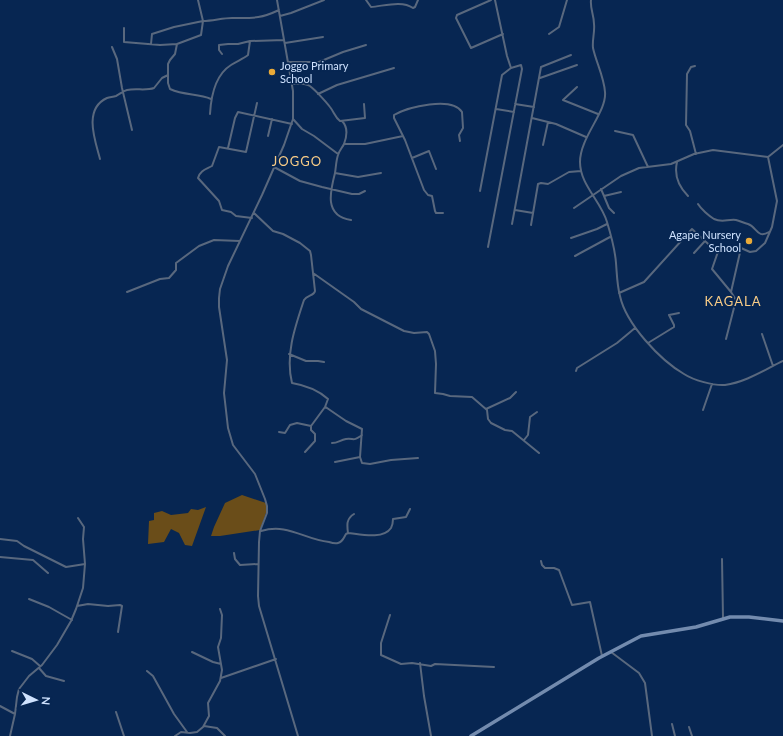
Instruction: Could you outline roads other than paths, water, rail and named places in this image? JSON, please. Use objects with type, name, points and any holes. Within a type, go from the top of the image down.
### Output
[{"type":"street","points":[[124,28],[124,42],[177,44],[201,35],[203,21],[198,0]]},
{"type":"street","points":[[277,0],[292,84],[294,103],[293,119],[252,218],[226,273],[219,294],[219,307],[227,360],[224,392],[228,428],[231,440],[255,474],[265,499],[267,513],[260,531],[258,564],[259,606],[276,658],[298,736]]},
{"type":"street","points":[[280,16],[324,0]]},
{"type":"street","points":[[366,0],[371,7],[382,5],[406,5],[413,8],[418,0]]},
{"type":"street","points":[[491,0],[457,15],[456,18],[471,48],[503,34]]},
{"type":"street","points":[[495,0],[511,68]]},
{"type":"street","points":[[548,34],[559,27],[566,0]]},
{"type":"street","points":[[591,0],[591,11],[594,25],[593,45],[605,93],[603,103],[586,137],[580,154],[581,171],[584,181],[602,211],[607,224],[616,262],[619,293],[635,328],[648,343],[683,374],[712,384],[726,384],[746,380],[783,360]]},
{"type":"street","points":[[151,44],[152,34],[174,27],[203,21],[232,18],[253,19],[279,10]]},
{"type":"street","points":[[222,54],[219,45],[238,44],[250,41],[284,42],[323,37]]},
{"type":"street","points":[[210,114],[211,99],[219,77],[231,65],[248,55],[250,41]]},
{"type":"street","points":[[177,44],[175,54],[168,64],[168,83],[170,89],[185,95],[211,99]]},
{"type":"street","points":[[288,62],[319,62],[343,52],[366,46]]},
{"type":"street","points":[[112,47],[117,59],[132,130]]},
{"type":"street","points":[[512,224],[541,67],[571,55]]},
{"type":"street","points":[[480,191],[502,75],[511,68],[519,65],[522,66],[522,69],[488,247]]},
{"type":"street","points":[[540,78],[577,65]]},
{"type":"street","points":[[695,66],[691,67],[687,74],[686,125],[690,131],[696,154]]},
{"type":"street","points":[[318,94],[337,85],[394,68]]},
{"type":"street","points":[[100,159],[95,138],[92,117],[93,112],[106,99],[123,91],[154,88],[162,78],[168,75]]},
{"type":"street","points":[[292,84],[308,85],[331,108],[337,119],[345,124],[346,130],[344,144],[338,154],[330,190],[331,203],[335,213],[342,218],[351,220]]},
{"type":"street","points":[[577,87],[563,100],[598,114]]},
{"type":"street","points":[[252,218],[236,216],[231,212],[222,210],[220,203],[198,178],[200,173],[212,166],[219,147],[246,152],[257,103]]},
{"type":"street","points":[[443,213],[436,213],[432,196],[428,195],[424,190],[403,136],[394,118],[396,114],[422,106],[443,103],[458,106],[462,112],[462,128],[459,135],[460,141]]},
{"type":"street","points":[[342,121],[365,118],[364,104]]},
{"type":"street","points":[[516,104],[534,107]]},
{"type":"street","points":[[496,110],[514,112]]},
{"type":"street","points":[[228,148],[235,118],[238,112],[292,124]]},
{"type":"street","points":[[532,118],[548,122],[586,137]]},
{"type":"street","points":[[268,136],[272,119]]},
{"type":"street","points":[[293,119],[302,129],[338,154]]},
{"type":"street","points":[[543,145],[548,122]]},
{"type":"street","points":[[614,131],[633,135],[648,167]]},
{"type":"street","points":[[344,144],[365,144],[403,136]]},
{"type":"street","points":[[574,208],[621,176],[634,170],[671,164],[696,154],[717,150],[748,156],[768,157],[783,145]]},
{"type":"street","points":[[412,158],[429,151],[436,169]]},
{"type":"street","points":[[731,292],[741,248],[750,252],[756,251],[765,243],[773,222],[777,201],[768,157]]},
{"type":"street","points":[[677,162],[676,171],[678,182],[688,196]]},
{"type":"street","points":[[274,166],[300,181],[330,190],[352,194],[360,194],[365,191]]},
{"type":"street","points":[[531,225],[538,184],[548,184],[569,172],[581,171]]},
{"type":"street","points":[[335,173],[358,177],[381,173]]},
{"type":"street","points":[[601,189],[609,208],[614,213]]},
{"type":"street","points":[[604,196],[621,192]]},
{"type":"street","points":[[698,204],[717,220],[738,220],[752,225],[759,233],[765,234],[770,231]]},
{"type":"street","points":[[515,210],[533,213]]},
{"type":"street","points":[[254,212],[274,231],[288,236],[308,249],[311,255],[314,293],[304,300],[290,345],[289,354],[292,383],[322,393],[328,399],[326,407],[312,426],[312,430],[315,434],[315,441],[305,452]]},
{"type":"street","points":[[570,238],[607,224]]},
{"type":"street","points":[[619,293],[644,282],[690,230],[694,230],[718,253]]},
{"type":"street","points":[[575,256],[610,236]]},
{"type":"street","points":[[127,292],[160,279],[169,278],[176,270],[176,263],[203,244],[218,239],[240,241]]},
{"type":"street","points":[[694,253],[705,241]]},
{"type":"street","points":[[722,243],[712,269],[736,300],[726,340]]},
{"type":"street","points":[[313,272],[354,302],[361,309],[404,331],[414,333],[427,332],[435,351],[435,393],[450,396],[472,397],[486,409],[488,419],[491,423],[505,430],[512,431],[539,453]]},
{"type":"street","points":[[648,343],[674,327],[669,315],[679,313]]},
{"type":"street","points":[[576,372],[577,368],[616,343],[635,328]]},
{"type":"street","points":[[762,334],[773,366]]},
{"type":"street","points":[[289,354],[306,361],[324,362]]},
{"type":"street","points":[[703,410],[712,384]]},
{"type":"street","points":[[486,409],[510,398],[516,392]]},
{"type":"street","points":[[326,407],[346,421],[361,428],[362,435],[360,457],[362,463],[366,464],[418,458]]},
{"type":"street","points":[[524,440],[528,437],[530,417],[537,412]]},
{"type":"street","points":[[279,432],[285,433],[289,426],[295,423],[312,426]]},
{"type":"street","points":[[332,443],[339,443],[346,439],[354,440],[362,435]]},
{"type":"street","points":[[335,462],[360,457]]},
{"type":"street","points":[[348,533],[365,536],[385,533],[391,528],[394,519],[406,517],[410,509]]},
{"type":"street","points":[[260,531],[270,528],[288,529],[320,541],[337,543],[342,541],[348,533],[348,521],[354,514]]},
{"type":"street","points":[[10,736],[19,688],[29,676],[40,667],[57,645],[72,620],[83,588],[85,564],[83,538],[84,527],[78,518]]},
{"type":"street","points":[[0,539],[17,541],[64,567],[85,564]]},
{"type":"street","points":[[234,553],[235,559],[240,565],[258,564]]},
{"type":"street","points":[[0,557],[33,560],[48,573]]},
{"type":"street","points":[[722,559],[723,618]]},
{"type":"street","points":[[540,561],[545,568],[554,568],[558,570],[572,604],[590,602],[602,657]]},
{"type":"street","points":[[29,599],[72,620]]},
{"type":"street","points":[[77,606],[88,604],[122,606],[118,632]]},
{"type":"street","points":[[175,736],[181,732],[197,732],[204,726],[209,716],[209,700],[221,678],[221,664],[218,647],[221,638],[222,615],[220,609]]},
{"type":"street","points":[[390,615],[381,643],[381,655],[401,664],[420,663],[432,666],[435,664],[494,667]]},
{"type":"street","points":[[471,736],[602,657],[641,636],[696,627],[730,616],[745,616],[783,621]]},
{"type":"street","points":[[12,651],[32,659],[46,676],[64,681]]},
{"type":"street","points":[[192,652],[213,662],[221,664]]},
{"type":"street","points":[[611,652],[639,673],[645,683],[652,736]]},
{"type":"street","points":[[221,678],[276,658]]},
{"type":"street","points":[[420,663],[431,736]]},
{"type":"street","points":[[147,671],[152,676],[174,714],[187,732]]},
{"type":"street","points":[[0,706],[15,714]]},
{"type":"street","points":[[116,712],[124,736]]},
{"type":"street","points":[[672,724],[675,736]]},
{"type":"street","points":[[204,726],[217,728],[225,736]]},
{"type":"street","points":[[689,728],[692,736]]},
{"type":"place","name":"Joggo Primary School","points":[[272,72]]},
{"type":"place","name":"Agape Nursery School","points":[[749,241]]},
{"type":"district","name":"JOGGO","points":[[297,161]]},
{"type":"district","name":"KAGALA","points":[[733,301]]}]
